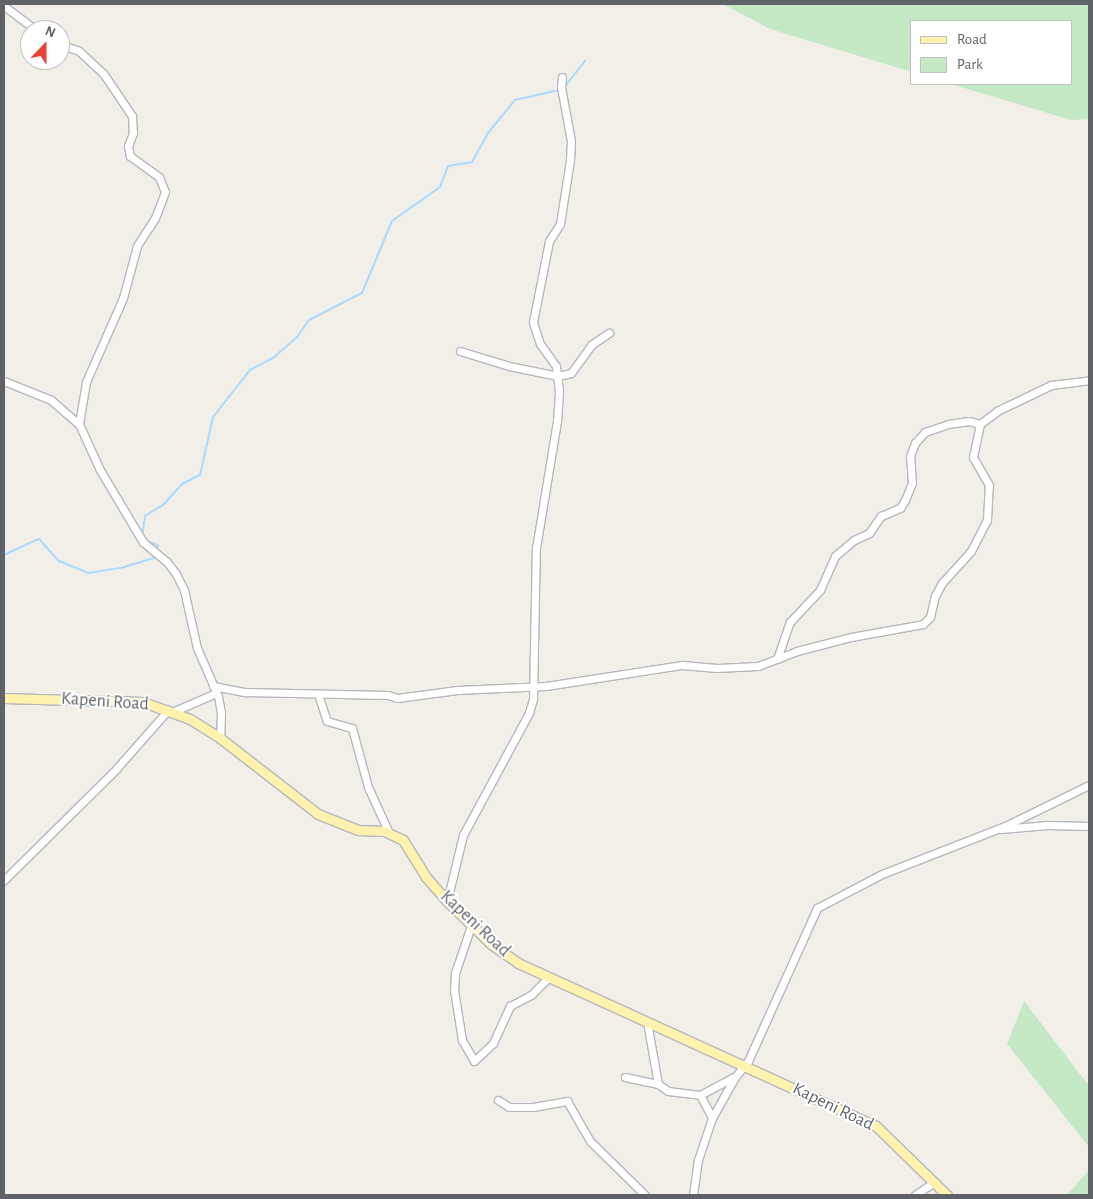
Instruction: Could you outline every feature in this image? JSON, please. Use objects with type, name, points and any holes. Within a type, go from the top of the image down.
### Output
[{"type":"main road","name":"Kapeni Road","points":[[4,698],[120,700],[143,702],[170,711],[220,738],[318,814],[358,830],[389,833],[403,840],[426,877],[471,926],[518,963],[876,1126],[947,1195]]},
{"type":"street","points":[[4,6],[23,20]]},
{"type":"street","points":[[70,48],[79,51],[102,73],[132,116],[133,134],[128,146],[130,156],[159,177],[166,192],[155,218],[137,246],[123,298],[86,382],[79,424]]},
{"type":"street","points":[[448,901],[456,855],[463,835],[529,713],[534,686],[536,548],[557,421],[558,376],[550,354],[536,335],[533,322],[549,241],[560,224],[570,160],[571,141],[561,87],[562,77]]},
{"type":"street","points":[[460,351],[508,366],[558,376],[571,373],[591,345],[609,333]]},
{"type":"street","points":[[4,880],[116,769],[170,711],[215,690],[388,695],[397,698],[458,690],[578,682],[682,665],[718,668],[758,666],[851,637],[927,621],[938,590],[970,550],[987,520],[989,486],[973,457],[980,424],[997,411],[1046,387],[1089,380]]},
{"type":"street","points":[[4,381],[51,400],[79,424],[100,470],[143,542],[167,562],[176,574],[184,590],[197,648],[215,690],[221,713],[220,738]]},
{"type":"street","points":[[777,659],[788,626],[820,590],[835,556],[854,540],[870,533],[881,516],[900,508],[905,500],[914,473],[910,456],[925,432],[948,424],[969,421],[980,424]]},
{"type":"street","points":[[318,694],[327,721],[352,728],[368,787],[389,833]]},
{"type":"street","points":[[693,1195],[698,1160],[712,1118],[735,1077],[744,1067],[817,908],[900,866],[996,829],[1089,785]]},
{"type":"street","points":[[996,829],[1048,825],[1089,826]]},
{"type":"street","points":[[471,926],[455,972],[454,990],[462,1040],[474,1061],[493,1043],[510,1006],[531,995],[548,977]]},
{"type":"street","points":[[647,1022],[658,1084]]},
{"type":"street","points":[[624,1077],[658,1084],[668,1090],[700,1095],[735,1077]]},
{"type":"street","points":[[700,1095],[712,1118]]},
{"type":"street","points":[[498,1100],[509,1107],[533,1108],[567,1101],[590,1141],[645,1195]]},
{"type":"street","points":[[915,1195],[934,1182]]},
{"type":"green space","points":[[723,4],[1089,4],[1089,119],[1071,120],[954,85],[1073,85],[1073,20],[910,20],[910,71],[770,29]]},
{"type":"green space","points":[[1024,1001],[1089,1086],[1089,1147],[1007,1044]]},
{"type":"green space","points":[[1089,1170],[1089,1195],[1067,1195]]},
{"type":"waterway","points":[[563,89],[585,61]]},
{"type":"waterway","points":[[142,536],[145,516],[164,504],[182,484],[200,475],[213,417],[250,370],[273,358],[297,337],[309,320],[362,293],[392,221],[440,187],[448,166],[472,162],[488,133],[515,100],[559,90]]},
{"type":"waterway","points":[[4,555],[39,539],[59,561],[88,573],[124,567],[154,558],[155,555]]},
{"type":"waterway","points":[[144,540],[158,545],[156,551]]}]
